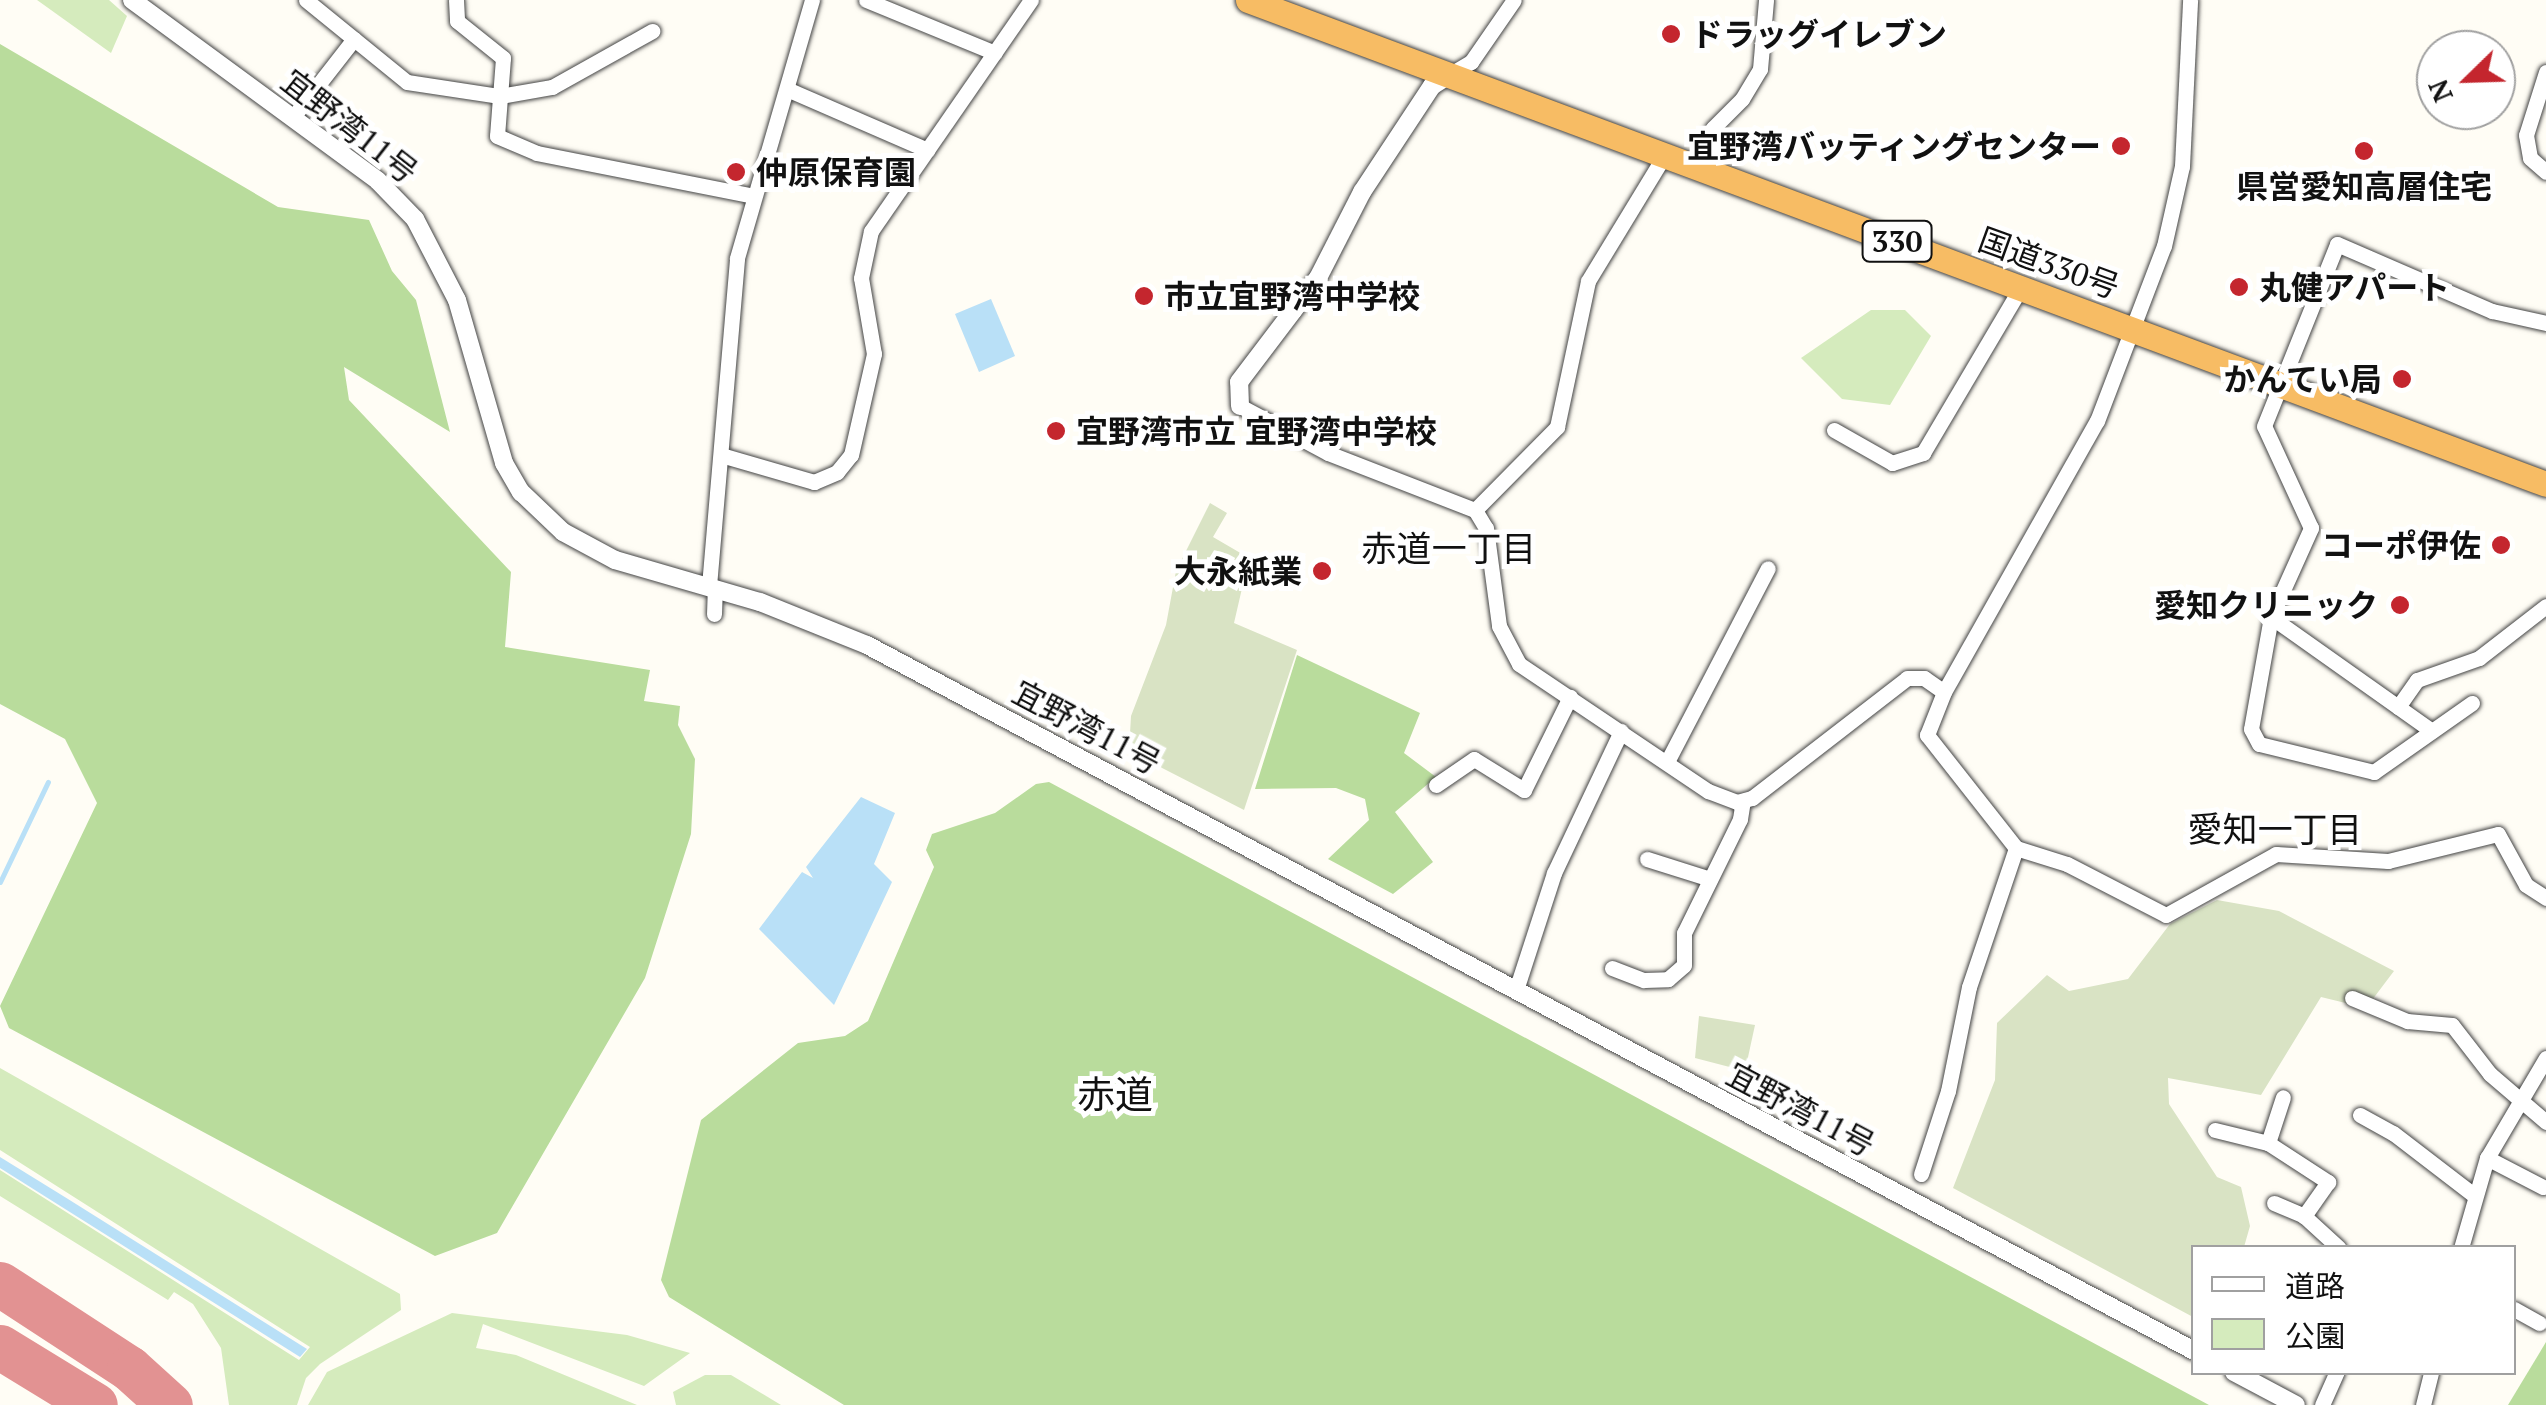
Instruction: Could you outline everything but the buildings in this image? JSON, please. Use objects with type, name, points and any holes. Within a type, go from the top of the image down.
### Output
[{"type":"highway","name":"国道330号","points":[[1248,0],[2546,484]]},
{"type":"street","name":"宜野湾11号","points":[[132,0],[378,180],[433,247],[468,334],[497,446],[521,492],[590,548],[811,619],[882,653],[2191,1349]]},
{"type":"street","points":[[306,0],[408,82],[500,96],[552,87],[652,31]]},
{"type":"street","points":[[456,0],[457,21],[502,58],[497,136],[536,153],[754,196]]},
{"type":"street","points":[[714,614],[712,587],[737,258],[812,0]]},
{"type":"street","points":[[866,0],[995,54]]},
{"type":"street","points":[[721,455],[814,482],[837,472],[851,455],[874,354],[861,278],[871,231],[1032,0]]},
{"type":"street","points":[[1514,0],[1472,62],[1432,86],[1362,192],[1318,278],[1239,382],[1240,406],[1328,453],[1474,510],[1486,528],[1506,645],[1519,664],[1668,760],[1708,791],[1743,801]]},
{"type":"street","points":[[1694,167],[1712,128],[1742,100],[1760,69],[1766,0]]},
{"type":"street","points":[[2190,0],[2182,166],[2164,246],[2096,421],[1944,692],[1926,736],[1931,748],[2016,848],[2067,864],[2166,914],[2276,854],[2388,861],[2498,834],[2526,885],[2546,898]]},
{"type":"street","points":[[293,117],[354,39]]},
{"type":"street","points":[[2546,72],[2526,135],[2530,158],[2546,172]]},
{"type":"street","points":[[787,89],[927,150]]},
{"type":"street","points":[[1474,510],[1557,428],[1588,281],[1664,156]]},
{"type":"street","points":[[2472,703],[2374,772],[2258,744],[2251,729],[2271,617],[2311,528],[2264,426],[2337,244],[2492,311],[2546,323]]},
{"type":"street","points":[[1834,430],[1892,464],[1923,453],[2020,287]]},
{"type":"street","points":[[1668,760],[1768,568]]},
{"type":"street","points":[[2398,707],[2417,680],[2480,658],[2546,606]]},
{"type":"street","points":[[2271,617],[2432,731]]},
{"type":"street","points":[[1612,968],[1644,980],[1676,972],[1684,965],[1684,933],[1743,801],[1907,678],[1924,678],[1944,692]]},
{"type":"street","points":[[1436,785],[1474,759],[1524,790],[1570,697]]},
{"type":"street","points":[[1516,990],[1554,873],[1621,730]]},
{"type":"street","points":[[1920,1174],[1948,1091],[1969,987],[2016,848]]},
{"type":"street","points":[[1647,859],[1710,878]]},
{"type":"street","points":[[2352,998],[2407,1021],[2452,1026],[2490,1074],[2546,1122]]},
{"type":"street","points":[[2462,1245],[2486,1158],[2546,1058]]},
{"type":"street","points":[[2268,1143],[2283,1097]]},
{"type":"street","points":[[2360,1115],[2394,1132],[2475,1196]]},
{"type":"street","points":[[2215,1130],[2268,1143],[2328,1182],[2304,1216]]},
{"type":"street","points":[[2486,1158],[2543,1187]]},
{"type":"street","points":[[2274,1203],[2304,1216],[2336,1245]]},
{"type":"street","points":[[2516,1309],[2540,1324]]},
{"type":"street","points":[[2240,1375],[2296,1405]]},
{"type":"street","points":[[2322,1405],[2336,1375]]},
{"type":"street","points":[[2423,1405],[2430,1375]]},
{"type":"green space","points":[[37,0],[109,0],[127,16],[111,53]]},
{"type":"green space","points":[[0,44],[278,207],[369,220],[392,271],[416,300],[450,432],[344,367],[349,400],[511,572],[505,647],[650,670],[644,701],[680,706],[678,725],[695,759],[691,834],[645,978],[497,1233],[435,1256],[9,1028],[0,1006],[97,803],[65,739],[0,704]]},
{"type":"green space","points":[[1871,310],[1905,310],[1931,336],[1890,405],[1842,399],[1801,358]]},
{"type":"green space","points":[[1210,503],[1227,513],[1213,537],[1249,558],[1234,623],[1297,650],[1244,810],[1129,751],[1131,716],[1166,625],[1176,571]]},
{"type":"green space","points":[[1297,655],[1420,713],[1404,753],[1436,777],[1395,812],[1433,862],[1393,894],[1328,859],[1369,820],[1365,799],[1336,788],[1255,789]]},
{"type":"green space","points":[[1049,782],[2209,1405],[844,1405],[669,1297],[661,1280],[701,1120],[798,1043],[845,1036],[868,1021],[934,867],[926,850],[932,834],[995,813],[1036,784]]},
{"type":"green space","points":[[2217,900],[2279,911],[2394,971],[2366,1008],[2321,997],[2261,1095],[2168,1078],[2169,1104],[2217,1177],[2241,1187],[2250,1226],[2245,1245],[2191,1245],[2191,1316],[1953,1188],[1995,1080],[1997,1023],[2047,975],[2069,991],[2128,979],[2170,924]]},
{"type":"green space","points":[[1699,1016],[1755,1025],[1745,1071],[1695,1058]]},
{"type":"green space","points":[[0,1068],[400,1294],[401,1310],[320,1364],[306,1378],[297,1405],[229,1405],[221,1348],[193,1304],[174,1292],[168,1300],[0,1196],[0,1170],[299,1360],[310,1347],[0,1150]]},
{"type":"green space","points":[[452,1313],[627,1335],[690,1353],[644,1386],[483,1324],[476,1348],[516,1355],[637,1405],[308,1405],[327,1372]]},
{"type":"green space","points":[[2546,1342],[2546,1405],[2508,1405]]},
{"type":"green space","points":[[705,1375],[731,1375],[781,1405],[676,1405],[673,1392]]},
{"type":"water","points":[[991,299],[1015,356],[979,372],[955,314]]},
{"type":"water","points":[[861,797],[895,813],[874,864],[892,882],[834,1005],[759,929],[802,872],[813,878],[806,867]]},
{"type":"water","points":[[0,1157],[307,1349],[300,1357],[0,1168]]},
{"type":"waterway","points":[[0,882],[48,782]]},
{"type":"taxiway","points":[[0,1284],[129,1368],[170,1405]]},
{"type":"taxiway","points":[[0,1347],[95,1405]]},
{"type":"place","name":"ドラッグイレブン","points":[[1671,34]]},
{"type":"place","name":"宜野湾バッティングセンター","points":[[2121,146]]},
{"type":"place","name":"県営愛知高層住宅","points":[[2364,151]]},
{"type":"place","name":"仲原保育園","points":[[736,172]]},
{"type":"place","name":"丸健アパート","points":[[2239,287]]},
{"type":"place","name":"市立宜野湾中学校","points":[[1144,296]]},
{"type":"place","name":"かんてい局","points":[[2402,379]]},
{"type":"place","name":"宜野湾市立 宜野湾中学校","points":[[1056,431]]},
{"type":"place","name":"コーポ伊佐","points":[[2501,545]]},
{"type":"place","name":"大永紙業","points":[[1322,571]]},
{"type":"place","name":"愛知クリニック","points":[[2400,605]]},
{"type":"district","name":"赤道一丁目","points":[[1449,548]]},
{"type":"district","name":"愛知一丁目","points":[[2275,829]]},
{"type":"district","name":"赤道","points":[[1115,1095]]}]
